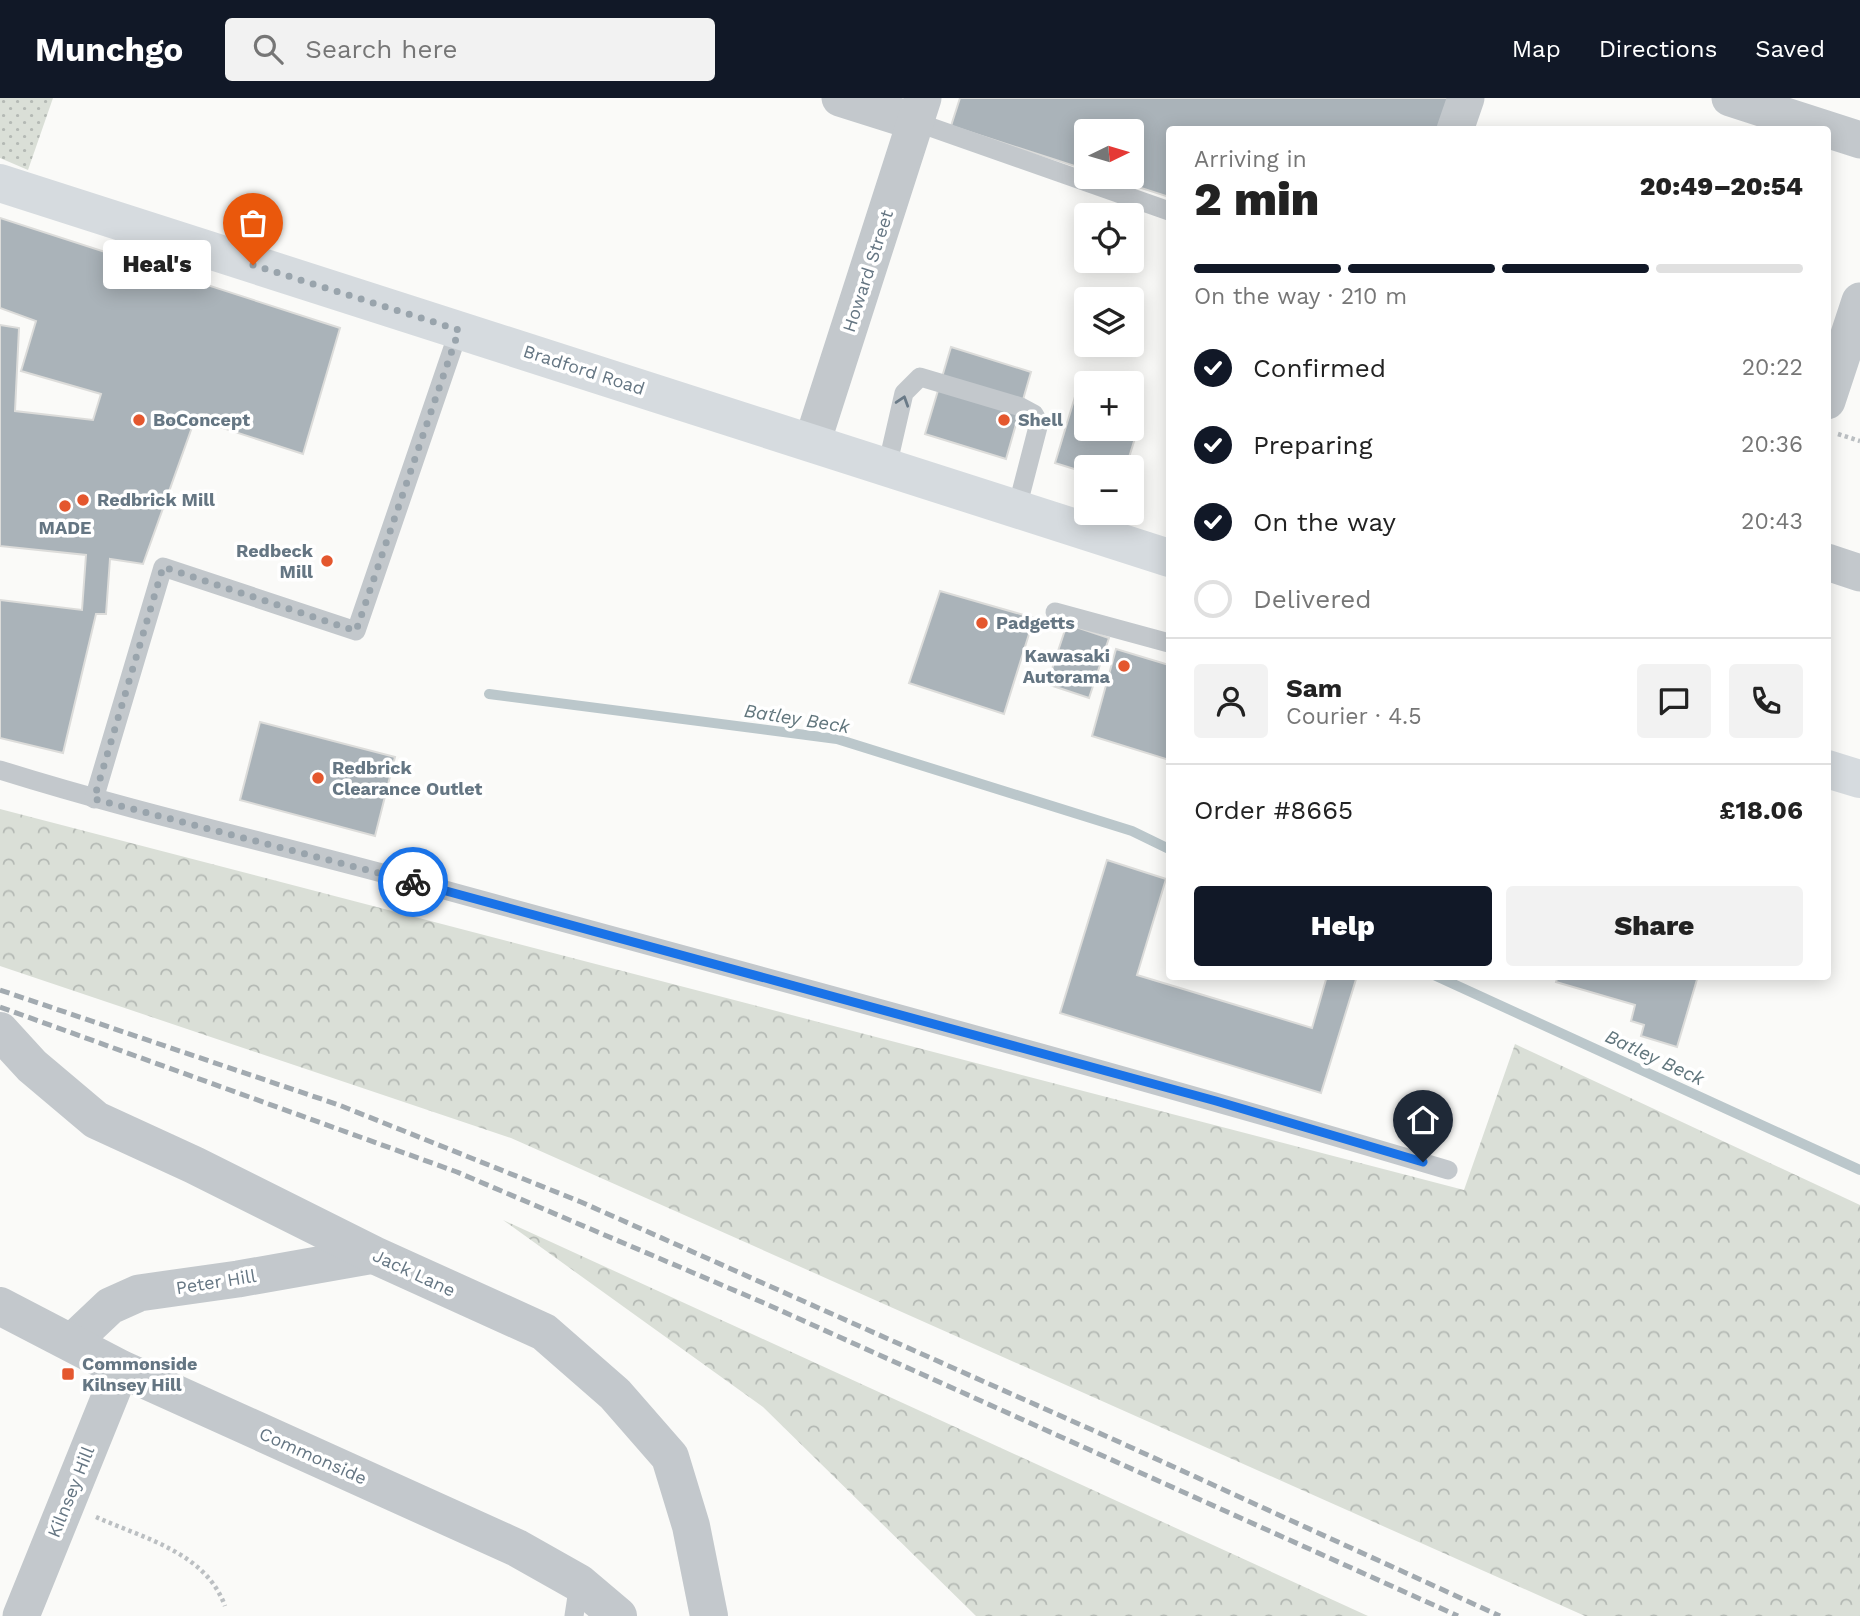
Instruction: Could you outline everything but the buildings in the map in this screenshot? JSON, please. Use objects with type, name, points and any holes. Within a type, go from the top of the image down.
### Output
[{"type":"main road","name":"Bradford Road","points":[[0,183],[1166,557]]},
{"type":"main road","points":[[1831,770],[1860,779]]},
{"type":"street","points":[[840,98],[920,110]]},
{"type":"street","points":[[1456,126],[1466,98]]},
{"type":"street","points":[[1730,98],[1817,126]]},
{"type":"street","name":"Howard Street","points":[[812,443],[920,110]]},
{"type":"street","points":[[1831,131],[1860,140]]},
{"type":"street","points":[[1831,390],[1858,318]]},
{"type":"street","points":[[1831,563],[1860,573]]},
{"type":"street","name":"Jack Lane","points":[[0,1031],[32,1066],[96,1120],[194,1165],[374,1255],[544,1332],[615,1394],[670,1457],[691,1526],[709,1616]]},
{"type":"street","name":"Peter Hill","points":[[73,1341],[110,1306],[139,1293],[374,1255]]},
{"type":"street","name":"Commonside","points":[[0,1306],[73,1341],[121,1369],[517,1548],[577,1600],[618,1616]]},
{"type":"street","name":"Kilnsey Hill","points":[[21,1616],[121,1369]]},
{"type":"lane","points":[[920,110],[1166,210]]},
{"type":"lane","points":[[94,799],[163,567],[356,631],[459,330]]},
{"type":"lane","points":[[887,467],[904,393],[920,377],[1021,407],[1034,414],[1038,423],[1017,508]]},
{"type":"lane","points":[[1055,612],[1166,642]]},
{"type":"lane","points":[[0,770],[94,799],[258,839],[1216,1101],[1448,1170]]},
{"type":"path","points":[[1831,431],[1860,441]]},
{"type":"path","points":[[67,1504],[200,1566],[218,1587],[225,1606]]},
{"type":"green space","points":[[0,98],[53,98],[28,170],[0,158]]},
{"type":"green space","points":[[0,809],[1464,1190],[1515,1044],[1860,1205],[1860,1616],[1585,1616],[511,1138],[0,966]]},
{"type":"green space","points":[[503,1220],[1368,1616],[976,1616],[763,1407]]},
{"type":"waterway","name":"Batley Beck","points":[[489,694],[837,739],[1132,831],[1166,848]]},
{"type":"waterway","name":"Batley Beck","points":[[1445,980],[1860,1170]]},
{"type":"railway","points":[[0,990],[339,1105],[581,1202],[1117,1441],[1500,1616]]},
{"type":"railway","points":[[0,1007],[457,1172],[764,1303],[1458,1616]]},
{"type":"way so far","points":[[253,265],[459,330],[356,631],[163,567],[94,799],[258,839],[413,882]]},
{"type":"place","name":"Heal's","points":[[253,265]]},
{"type":"place","name":"BoConcept","points":[[139,420]]},
{"type":"place","name":"Shell","points":[[1004,420]]},
{"type":"place","name":"Redbrick Mill","points":[[83,500]]},
{"type":"place","name":"MADE","points":[[65,506]]},
{"type":"place","name":"Redbeck Mill","points":[[327,561]]},
{"type":"place","name":"Padgetts","points":[[982,623]]},
{"type":"place","name":"Kawasaki Autorama","points":[[1124,666]]},
{"type":"place","name":"Redbrick Clearance Outlet","points":[[318,778]]},
{"type":"place","name":"Commonside Kilnsey Hill","points":[[68,1374]]},
{"type":"route","points":[[413,882],[1216,1101],[1423,1162]]}]
